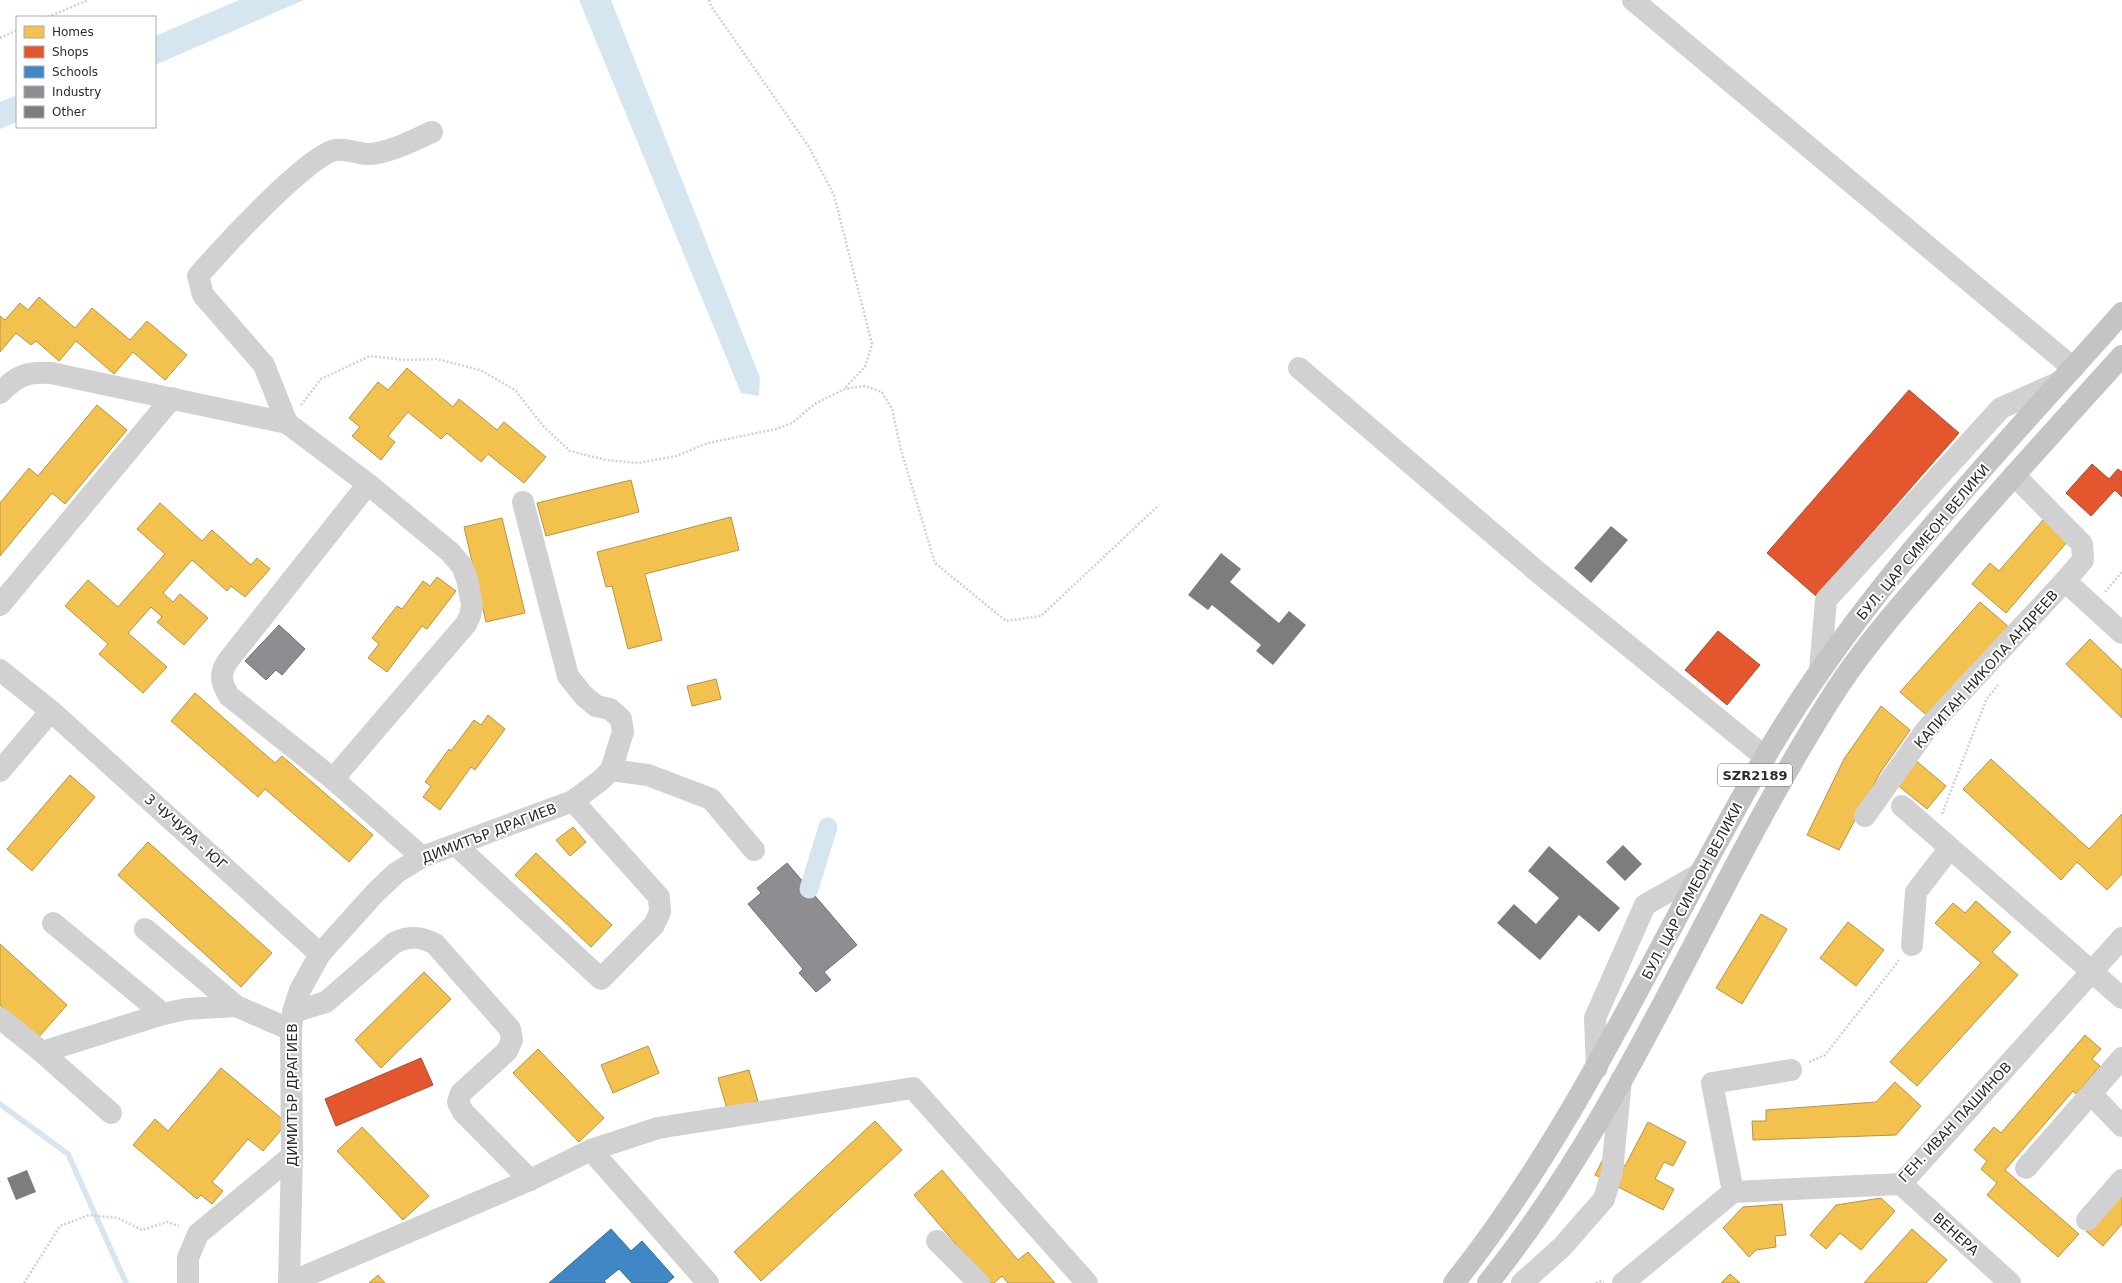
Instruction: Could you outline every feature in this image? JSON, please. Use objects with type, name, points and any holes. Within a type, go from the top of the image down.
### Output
[{"type":"main road","name":"БУЛ. ЦАР СИМЕОН ВЕЛИКИ","points":[[1454,1283],[1513,1205],[1554,1142],[1597,1068],[1765,757],[1820,670],[1879,589],[2122,313]]},
{"type":"main road","name":"БУЛ. ЦАР СИМЕОН ВЕЛИКИ","points":[[1488,1283],[1528,1230],[1577,1155],[1621,1080],[1788,769],[1840,685],[1898,608],[2014,475],[2122,356]]},
{"type":"street","points":[[1633,0],[2067,375],[2001,408],[1826,600],[1820,670]]},
{"type":"street","points":[[287,423],[264,365],[203,295],[198,276],[242,227],[311,163],[335,150],[370,154],[401,146],[432,132]]},
{"type":"street","points":[[1299,368],[1539,572],[1765,757]]},
{"type":"street","points":[[0,393],[13,380],[25,375],[51,373],[287,423],[368,484],[450,552],[462,566],[467,579],[472,605],[470,616],[466,624],[333,779]]},
{"type":"street","points":[[0,605],[172,398]]},
{"type":"street","name":"КАПИТАН НИКОЛА АНДРЕЕВ","points":[[1866,816],[1926,730],[2083,560],[2082,544],[2014,475]]},
{"type":"street","points":[[368,484],[223,667],[221,677],[230,696],[333,779],[422,857]]},
{"type":"street","points":[[522,502],[568,676],[583,695],[596,706],[610,709],[621,719],[623,732],[611,770],[648,774],[711,799],[754,850]]},
{"type":"street","points":[[2065,581],[2122,633]]},
{"type":"street","name":"3 ЧУЧУРА - ЮГ","points":[[0,670],[52,711],[320,954]]},
{"type":"street","points":[[0,771],[52,711]]},
{"type":"street","name":"ДИМИТЪР ДРАГИЕВ","points":[[289,1283],[292,1156],[292,1021],[300,990],[320,954],[375,893],[396,873],[422,857],[457,846],[573,801],[601,780],[611,770]]},
{"type":"street","points":[[457,846],[601,979],[654,925],[660,912],[658,897],[573,801]]},
{"type":"street","points":[[1902,806],[2122,998]]},
{"type":"street","points":[[1912,945],[1916,892],[1950,848]]},
{"type":"street","points":[[1597,1068],[1595,1018],[1645,905],[1701,873]]},
{"type":"street","points":[[53,923],[163,1014]]},
{"type":"street","points":[[145,930],[236,1006]]},
{"type":"street","points":[[42,1052],[163,1014],[186,1009],[236,1006],[292,1021],[326,1002],[394,943],[403,938],[423,938],[435,944],[510,1029],[512,1040],[507,1051],[462,1093],[458,1102],[463,1112],[530,1180]]},
{"type":"street","name":"ГЕН. ИВАН ПАШИНОВ","points":[[1733,1192],[1901,1184],[2122,938]]},
{"type":"street","points":[[0,1018],[111,1112]]},
{"type":"street","points":[[2026,1168],[2122,1058]]},
{"type":"street","points":[[1623,1283],[1733,1192],[1712,1083],[1791,1070]]},
{"type":"street","points":[[1522,1283],[1562,1247],[1604,1199],[1612,1172],[1621,1080]]},
{"type":"street","points":[[289,1283],[530,1180],[591,1150],[658,1128],[913,1088],[1087,1283]]},
{"type":"street","points":[[2091,1094],[2122,1126]]},
{"type":"street","points":[[591,1150],[708,1283]]},
{"type":"street","points":[[188,1282],[188,1258],[198,1234],[292,1156]]},
{"type":"street","points":[[2087,1220],[2122,1180]]},
{"type":"street","name":"ВЕНЕРА","points":[[1901,1184],[2010,1283]]},
{"type":"street","points":[[937,1241],[979,1283]]},
{"type":"path","points":[[50,16],[88,0]]},
{"type":"path","points":[[709,0],[711,6],[809,147],[834,195],[872,344],[865,367],[845,389]]},
{"type":"path","points":[[0,38],[16,30]]},
{"type":"path","points":[[287,423],[321,379],[370,356],[406,360],[437,359],[480,370],[515,390],[544,427],[570,451],[606,460],[638,463],[676,456],[708,442],[776,429],[792,423],[816,403],[845,389],[866,386],[882,392],[892,409],[902,450],[935,563],[1006,621],[1041,616],[1159,505]]},
{"type":"path","points":[[2093,606],[2122,572]]},
{"type":"path","points":[[1934,833],[1986,700],[2000,681]]},
{"type":"path","points":[[1791,1070],[1825,1055],[1912,945]]},
{"type":"path","points":[[24,1283],[60,1226],[89,1215],[118,1218],[142,1230],[167,1222],[198,1234]]},
{"type":"path","points":[[1596,1283],[1599,1281],[1606,1283]]},
{"type":"shaded area","points":[[239,0],[304,0],[156,65],[156,36]]},
{"type":"shaded area","points":[[579,0],[611,0],[760,378],[759,396],[741,393]]},
{"type":"shaded area","points":[[16,95],[16,122],[0,129],[0,102]]},
{"type":"building: Homes","points":[[39,297],[75,328],[92,308],[130,340],[147,321],[187,355],[165,380],[133,352],[114,374],[76,341],[59,361],[36,341],[31,345],[16,333],[0,352],[0,316],[5,320],[20,303],[28,310]]},
{"type":"building: Homes","points":[[407,368],[453,407],[459,399],[497,430],[504,422],[546,457],[524,483],[488,454],[481,462],[447,433],[441,439],[408,412],[388,436],[395,442],[381,460],[352,436],[360,427],[349,418],[378,382],[388,390]]},
{"type":"building: Homes","points":[[97,405],[127,430],[65,504],[52,493],[0,556],[0,503],[29,468],[38,476]]},
{"type":"building: Homes","points":[[631,480],[639,512],[546,536],[537,503]]},
{"type":"building: Homes","points":[[160,503],[202,541],[212,530],[251,565],[257,558],[270,569],[245,597],[231,586],[227,591],[192,560],[163,593],[173,602],[180,594],[208,618],[184,645],[157,622],[162,617],[151,607],[128,633],[167,667],[143,693],[99,654],[108,644],[65,606],[88,580],[118,607],[165,554],[137,529]]},
{"type":"building: Homes","points":[[731,517],[739,550],[645,574],[662,640],[628,649],[612,586],[606,587],[597,552]]},
{"type":"building: Homes","points":[[502,518],[525,613],[486,622],[464,527]]},
{"type":"building: Homes","points":[[2043,520],[2068,541],[2006,613],[1972,584],[1990,563],[1999,571]]},
{"type":"building: Homes","points":[[437,577],[456,591],[427,629],[422,626],[387,672],[368,658],[379,644],[372,638],[397,606],[402,609],[423,581],[430,586]]},
{"type":"building: Homes","points":[[1980,602],[2010,628],[1930,718],[1900,692]]},
{"type":"building: Homes","points":[[2090,639],[2122,670],[2122,718],[2066,664]]},
{"type":"building: Homes","points":[[716,679],[721,699],[692,706],[687,686]]},
{"type":"building: Homes","points":[[195,693],[275,763],[282,756],[373,835],[349,862],[265,789],[258,797],[171,721]]},
{"type":"building: Homes","points":[[1881,706],[1910,730],[1880,773],[1839,850],[1807,835],[1844,759]]},
{"type":"building: Homes","points":[[488,715],[505,729],[475,770],[471,767],[440,810],[423,797],[431,786],[425,782],[449,749],[451,751],[474,720],[481,725]]},
{"type":"building: Homes","points":[[1914,759],[1946,786],[1927,809],[1895,783]]},
{"type":"building: Homes","points":[[1991,759],[2089,849],[2122,814],[2122,874],[2107,890],[2077,862],[2061,880],[1963,789]]},
{"type":"building: Homes","points":[[70,775],[95,797],[32,871],[7,849]]},
{"type":"building: Homes","points":[[573,827],[586,842],[570,856],[556,840]]},
{"type":"building: Homes","points":[[148,842],[272,953],[241,987],[118,875]]},
{"type":"building: Homes","points":[[536,853],[612,925],[591,947],[515,875]]},
{"type":"building: Homes","points":[[1976,901],[2011,932],[1992,952],[2018,975],[1917,1086],[1890,1062],[1981,963],[1935,923],[1953,903],[1965,913]]},
{"type":"building: Homes","points":[[1761,914],[1787,929],[1742,1004],[1716,988]]},
{"type":"building: Homes","points":[[1848,922],[1884,950],[1856,986],[1820,958]]},
{"type":"building: Homes","points":[[0,944],[67,1005],[37,1039],[0,1005]]},
{"type":"building: Homes","points":[[424,972],[451,999],[381,1068],[355,1040]]},
{"type":"building: Homes","points":[[2085,1035],[2101,1049],[2092,1059],[2100,1066],[2076,1094],[2073,1091],[2005,1170],[2079,1234],[2058,1257],[1987,1195],[1997,1183],[1981,1169],[1987,1161],[1974,1150],[1994,1127],[2001,1133]]},
{"type":"building: Homes","points":[[648,1046],[659,1073],[613,1093],[601,1065]]},
{"type":"building: Homes","points":[[538,1049],[604,1118],[579,1142],[513,1073]]},
{"type":"building: Homes","points":[[221,1068],[287,1123],[263,1151],[248,1139],[212,1182],[223,1191],[212,1204],[201,1195],[197,1199],[133,1145],[155,1119],[168,1131]]},
{"type":"building: Homes","points":[[749,1070],[758,1101],[727,1109],[718,1078]]},
{"type":"building: Homes","points":[[1895,1082],[1921,1106],[1896,1135],[1753,1140],[1752,1121],[1766,1121],[1766,1110],[1876,1102]]},
{"type":"building: Homes","points":[[875,1121],[902,1150],[761,1281],[734,1252]]},
{"type":"building: Homes","points":[[1648,1122],[1686,1142],[1673,1166],[1664,1162],[1655,1179],[1674,1189],[1663,1210],[1595,1175],[1605,1155],[1625,1166]]},
{"type":"building: Homes","points":[[362,1127],[429,1196],[403,1220],[337,1151]]},
{"type":"building: Homes","points":[[942,1170],[1018,1260],[1028,1252],[1055,1283],[1008,1283],[1002,1276],[994,1283],[989,1283],[914,1195]]},
{"type":"building: Homes","points":[[2122,1189],[2122,1224],[2103,1246],[2086,1231]]},
{"type":"building: Homes","points":[[1881,1198],[1895,1211],[1861,1250],[1840,1233],[1826,1249],[1810,1235],[1836,1205]]},
{"type":"building: Homes","points":[[1782,1204],[1786,1235],[1775,1236],[1776,1247],[1756,1250],[1749,1257],[1723,1228],[1743,1207]]},
{"type":"building: Homes","points":[[1912,1229],[1947,1260],[1926,1283],[1864,1283]]},
{"type":"building: Homes","points":[[1730,1274],[1740,1283],[1721,1283]]},
{"type":"building: Homes","points":[[378,1275],[385,1283],[369,1283]]},
{"type":"building: Shops","points":[[1909,390],[1959,433],[1816,596],[1767,553]]},
{"type":"building: Shops","points":[[2092,464],[2109,479],[2118,469],[2122,472],[2122,497],[2115,490],[2091,516],[2066,493]]},
{"type":"building: Shops","points":[[1718,631],[1760,665],[1727,705],[1685,670]]},
{"type":"building: Shops","points":[[421,1058],[433,1085],[336,1126],[325,1099]]},
{"type":"building: Schools","points":[[611,1229],[631,1251],[642,1241],[674,1277],[667,1283],[632,1283],[619,1269],[604,1281],[606,1283],[549,1283]]},
{"type":"building: Industry","points":[[279,625],[305,649],[282,675],[276,670],[266,680],[245,661]]},
{"type":"building: Industry","points":[[787,863],[857,945],[824,972],[831,980],[816,992],[799,973],[803,969],[748,904],[761,893],[757,888]]},
{"type":"building: Other","points":[[1611,526],[1628,540],[1591,583],[1574,568]]},
{"type":"building: Other","points":[[1221,553],[1241,569],[1230,582],[1279,623],[1289,611],[1306,625],[1273,665],[1256,651],[1261,645],[1212,605],[1208,610],[1188,595]]},
{"type":"building: Other","points":[[1623,845],[1642,864],[1625,881],[1606,862]]},
{"type":"building: Other","points":[[1549,846],[1620,908],[1599,932],[1579,915],[1540,960],[1497,923],[1514,904],[1536,924],[1559,898],[1528,871]]},
{"type":"building: Other","points":[[27,1170],[36,1192],[16,1200],[7,1178]]},
{"type":"waterway","points":[[809,889],[828,827]]},
{"type":"waterway","points":[[0,1104],[68,1154],[126,1283]]}]
